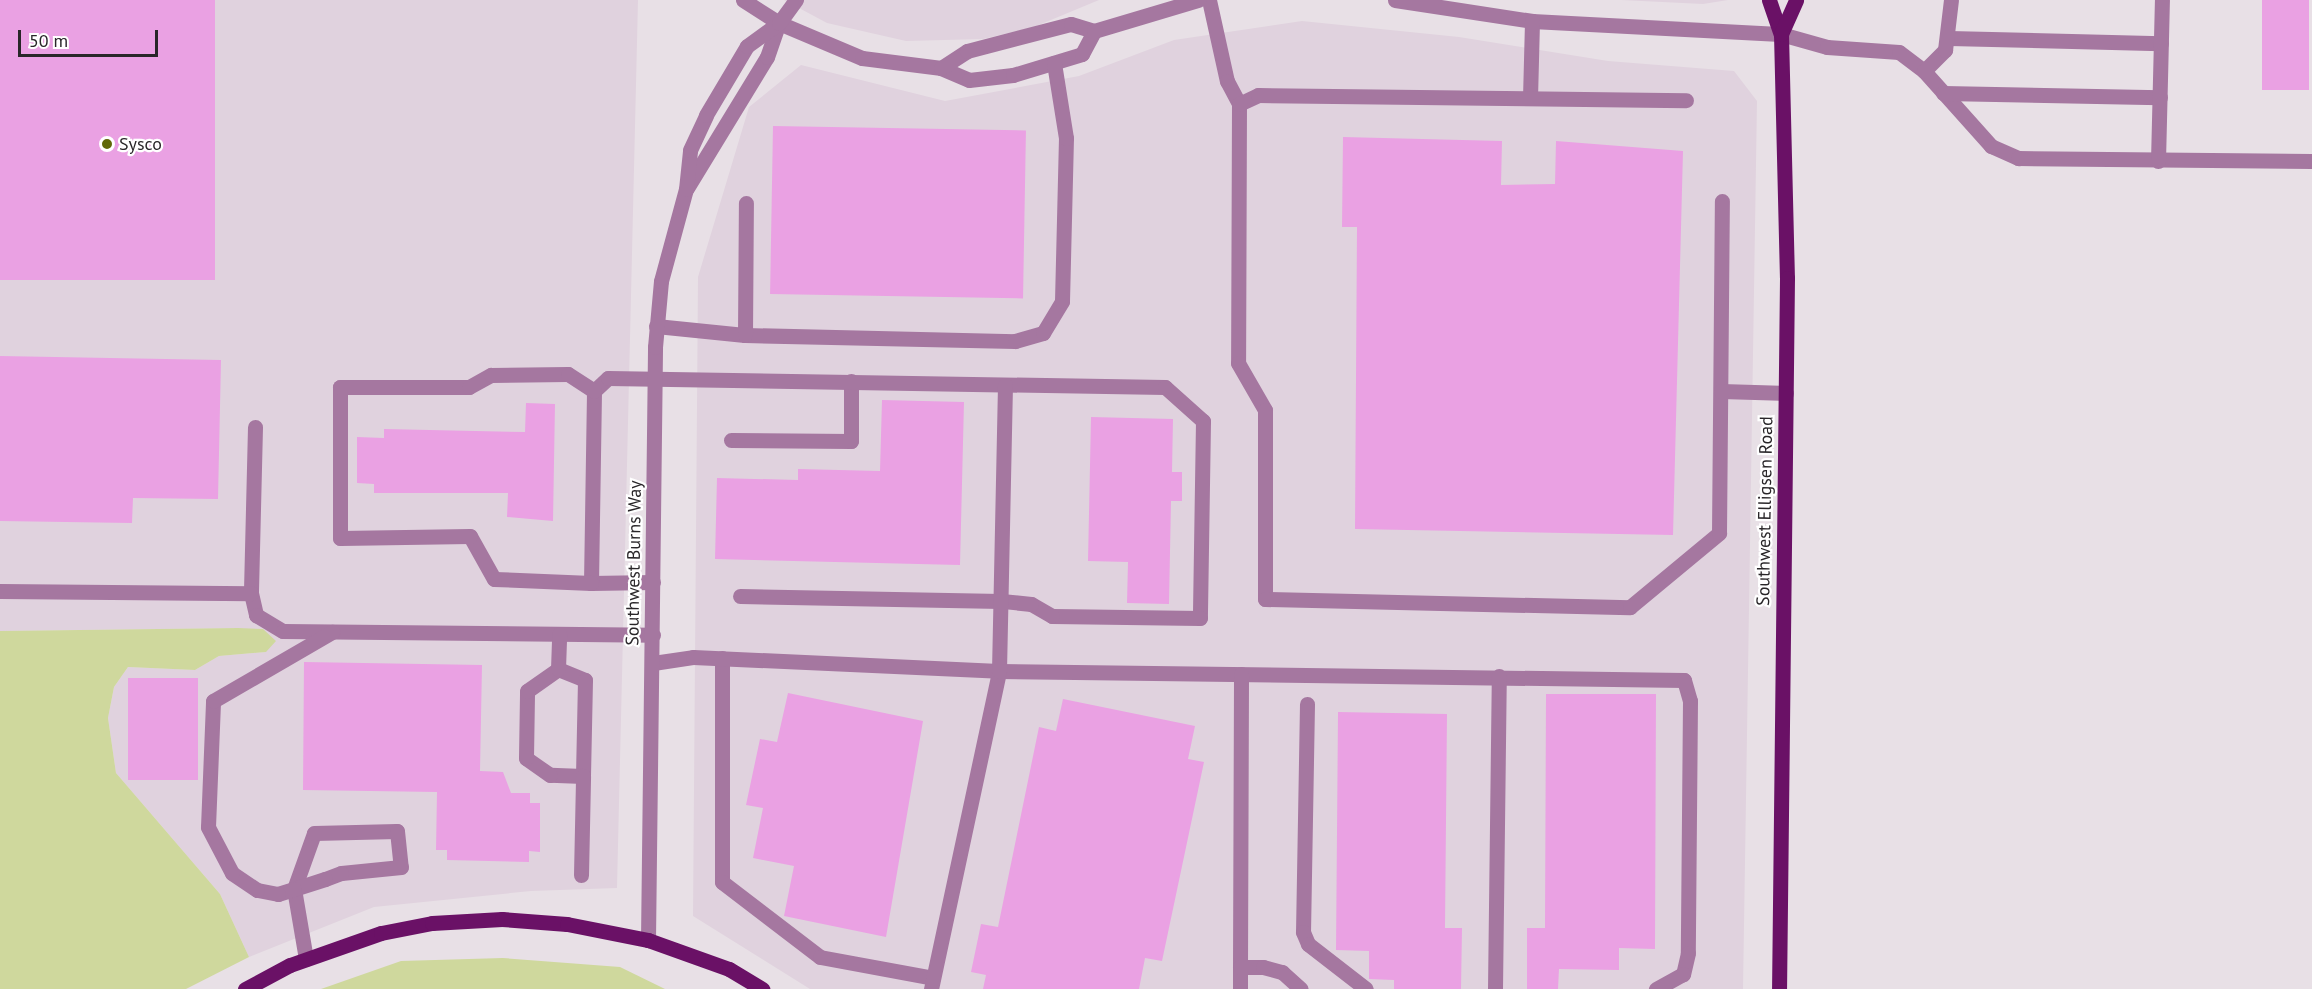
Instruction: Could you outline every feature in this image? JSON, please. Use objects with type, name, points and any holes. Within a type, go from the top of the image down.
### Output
[{"type":"main road","name":"Southwest Elligsen Road","points":[[1769,0],[1781,34],[1786,393],[1779,989]]},
{"type":"main road","name":"Southwest Elligsen Road","points":[[1781,34],[1796,0]]},
{"type":"main road","points":[[245,989],[306,959],[381,933],[456,920],[567,924],[648,940],[729,969],[762,989]]},
{"type":"street","points":[[743,0],[779,23],[862,58],[942,68],[969,80],[1054,63],[1082,54],[1094,32]]},
{"type":"street","points":[[779,23],[796,0]]},
{"type":"street","points":[[942,68],[967,51],[1071,24],[1094,32],[1198,0]]},
{"type":"street","points":[[1209,0],[1227,81],[1239,104],[1238,363],[1265,410],[1264,599],[1630,607],[1719,533],[1722,201]]},
{"type":"street","points":[[1395,0],[1532,21],[1781,34],[1827,47],[1899,52],[1924,71],[1991,146],[2018,158],[2312,161]]},
{"type":"street","points":[[1924,71],[1945,50],[1949,38],[1951,0]]},
{"type":"street","points":[[2158,160],[2162,0]]},
{"type":"street","points":[[1530,98],[1532,21]]},
{"type":"street","name":"Southwest Burns Way","points":[[686,189],[690,150],[726,77],[747,46],[779,23]]},
{"type":"street","name":"Southwest Burns Way","points":[[648,940],[656,326],[669,239],[686,189],[767,57],[779,23]]},
{"type":"street","points":[[1949,38],[2161,43]]},
{"type":"street","points":[[656,326],[745,335],[1015,341],[1030,339],[1051,326],[1062,302],[1066,138],[1054,63]]},
{"type":"street","points":[[1943,93],[2160,97]]},
{"type":"street","points":[[1239,104],[1258,95],[1686,100]]},
{"type":"street","points":[[745,335],[746,202]]},
{"type":"street","points":[[594,391],[568,374],[491,375],[469,387],[340,387],[340,538],[470,536],[494,579],[591,583],[653,582]]},
{"type":"street","points":[[591,583],[594,391],[608,378],[1165,387],[1203,421],[1200,618],[1052,616],[1031,604],[1001,601],[740,596]]},
{"type":"street","points":[[731,440],[851,441],[851,381]]},
{"type":"street","points":[[722,658],[722,882],[820,957],[932,983],[999,671],[1005,385]]},
{"type":"street","points":[[1720,391],[1786,393]]},
{"type":"street","points":[[255,427],[251,593],[256,615],[284,631],[653,635]]},
{"type":"street","points":[[0,591],[251,593]]},
{"type":"street","points":[[306,959],[294,889],[314,833],[398,831],[401,867],[341,873],[294,889],[278,894],[258,890],[232,873],[216,848],[208,827],[213,701],[332,632]]},
{"type":"street","points":[[558,669],[559,634]]},
{"type":"street","points":[[652,663],[722,658],[999,671],[1673,677],[1690,687],[1688,953],[1683,974],[1656,989]]},
{"type":"street","points":[[558,669],[527,691],[526,758],[550,774],[583,776]]},
{"type":"street","points":[[558,669],[585,680],[581,875]]},
{"type":"street","points":[[1240,989],[1241,674]]},
{"type":"street","points":[[1495,989],[1499,676]]},
{"type":"street","points":[[1307,704],[1303,932],[1308,944],[1366,989]]},
{"type":"street","points":[[1240,967],[1282,972],[1301,989]]},
{"type":"shaded area","points":[[0,0],[638,0],[617,888],[531,891],[374,907],[249,957],[220,894],[116,773],[108,718],[114,687],[128,667],[195,670],[219,656],[266,652],[238,628],[0,631]]},
{"type":"shaded area","points":[[784,0],[1099,0],[1034,27],[983,39],[906,41],[827,23]]},
{"type":"shaded area","points":[[1621,0],[1728,0],[1703,4]]},
{"type":"shaded area","points":[[1302,21],[1459,37],[1608,61],[1734,71],[1757,101],[1743,989],[810,989],[693,916],[698,277],[749,107],[801,65],[945,101],[1079,76],[1174,40]]},
{"type":"green space","points":[[263,629],[276,641],[266,652],[219,656],[195,670],[128,667],[114,687],[108,718],[116,773],[220,894],[249,957],[186,989],[0,989],[0,631]]},
{"type":"green space","points":[[503,958],[620,967],[665,989],[321,989],[401,961]]},
{"type":"building","name":"Sysco","points":[[0,0],[215,0],[215,280],[0,280]]},
{"type":"building","points":[[2262,0],[2309,0],[2309,90],[2262,90]]},
{"type":"building","points":[[773,126],[1026,130],[1023,298],[770,294]]},
{"type":"building","points":[[1343,137],[1502,141],[1501,185],[1555,184],[1556,141],[1683,151],[1673,535],[1355,529],[1357,227],[1342,227]]},
{"type":"building","points":[[0,356],[221,360],[218,499],[133,498],[132,523],[0,521]]},
{"type":"building","points":[[882,400],[964,402],[960,565],[715,559],[717,478],[798,480],[798,469],[880,471]]},
{"type":"building","points":[[526,403],[555,404],[553,521],[507,517],[508,493],[374,493],[374,484],[357,483],[357,437],[384,438],[384,429],[525,432]]},
{"type":"building","points":[[1091,417],[1173,419],[1172,472],[1182,472],[1182,501],[1171,501],[1169,604],[1127,603],[1128,562],[1088,561]]},
{"type":"building","points":[[304,662],[482,665],[480,771],[503,772],[511,793],[530,793],[530,803],[540,803],[540,852],[529,851],[529,862],[447,860],[447,850],[436,850],[437,792],[303,790]]},
{"type":"building","points":[[128,678],[198,678],[198,780],[128,780]]},
{"type":"building","points":[[788,693],[923,721],[886,937],[784,916],[794,866],[753,858],[763,808],[746,805],[760,739],[777,742]]},
{"type":"building","points":[[1546,694],[1656,694],[1655,949],[1619,948],[1619,970],[1559,969],[1558,989],[1527,989],[1527,928],[1545,928]]},
{"type":"building","points":[[1063,699],[1195,726],[1188,759],[1204,762],[1162,961],[1145,958],[1139,989],[983,989],[986,975],[971,972],[981,924],[998,927],[1039,727],[1056,731]]},
{"type":"building","points":[[1338,712],[1447,714],[1445,928],[1462,928],[1461,989],[1394,989],[1394,980],[1369,979],[1369,951],[1336,950]]},
{"type":"place","name":"Sysco","points":[[107,144]]}]
